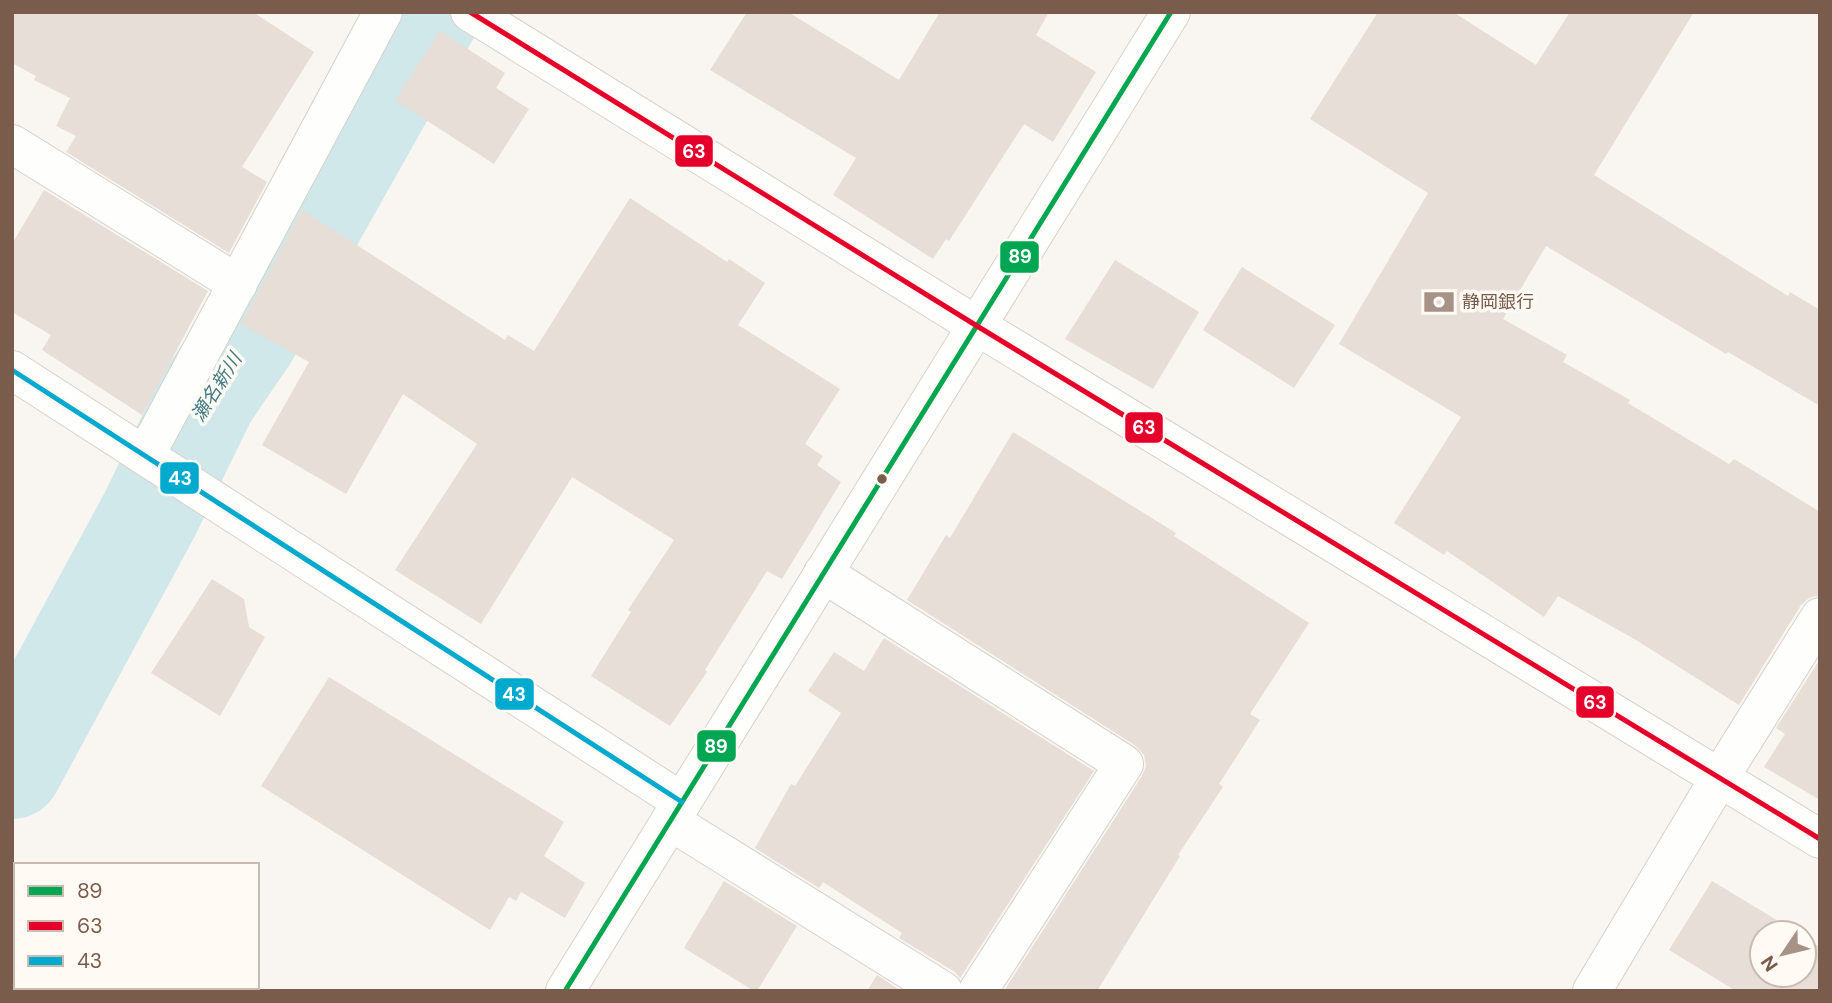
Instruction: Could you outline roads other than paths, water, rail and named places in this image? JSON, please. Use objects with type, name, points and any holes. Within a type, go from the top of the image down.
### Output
[{"type":"street","points":[[145,456],[383,12]]},
{"type":"street","points":[[470,12],[977,326],[1820,839]]},
{"type":"street","points":[[565,991],[1171,12]]},
{"type":"street","points":[[12,144],[238,284]]},
{"type":"street","points":[[12,370],[145,456],[943,991]]},
{"type":"street","points":[[824,573],[1124,764],[978,991]]},
{"type":"street","points":[[1592,991],[1720,777],[1820,617]]},
{"type":"waterway","name":"瀬名新川","points":[[12,769],[150,514],[207,397],[248,337],[431,12]]},
{"type":"place","name":"静岡銀行","points":[[1439,302]]}]
